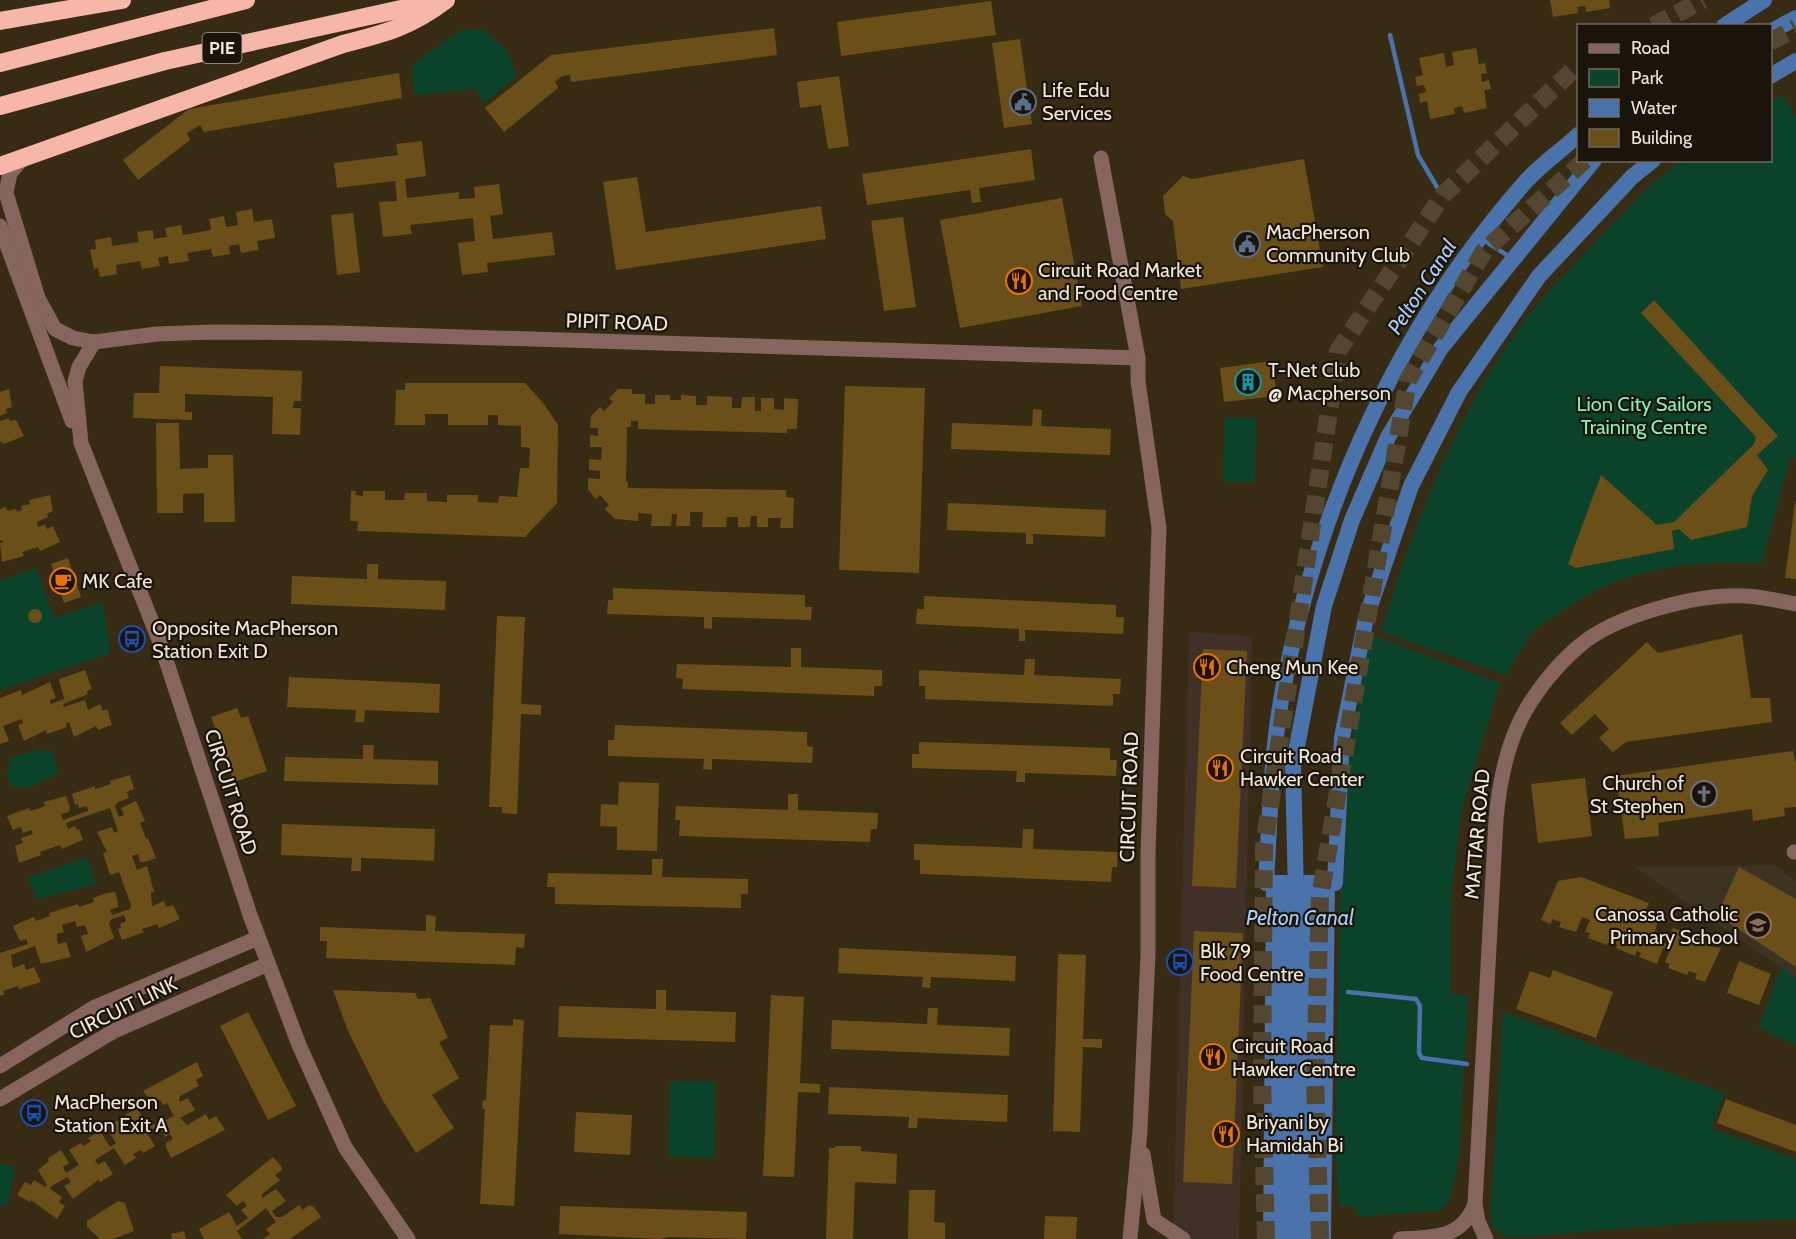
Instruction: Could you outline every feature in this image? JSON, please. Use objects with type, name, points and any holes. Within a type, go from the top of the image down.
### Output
[{"type":"highway","points":[[0,21],[122,0]]},
{"type":"highway","name":"PIE","points":[[0,63],[246,0]]},
{"type":"highway","points":[[0,166],[343,44],[399,29],[418,21],[444,0]]},
{"type":"highway","name":"PIE","points":[[2,105],[165,61],[444,0]]},
{"type":"street","points":[[25,156],[10,172],[6,193],[38,298],[46,316],[56,328],[73,338],[94,342]]},
{"type":"street","name":"CIRCUIT ROAD","points":[[1101,159],[1138,358],[1138,381],[1159,528],[1148,853],[1148,955],[1140,1131],[1130,1239]]},
{"type":"street","points":[[0,226],[81,443]]},
{"type":"street","name":"PIPIT ROAD","points":[[94,342],[157,334],[336,333],[1138,358]]},
{"type":"street","name":"CIRCUIT ROAD","points":[[94,342],[79,367],[75,381],[76,412],[81,443],[160,645],[258,938],[299,1045],[345,1147],[408,1239]]},
{"type":"street","name":"MATTAR ROAD","points":[[1486,1239],[1478,1221],[1475,1204],[1497,811],[1506,754],[1521,718],[1545,681],[1579,646],[1646,612],[1688,600],[1745,596],[1796,604]]},
{"type":"street","name":"CIRCUIT LINK","points":[[0,1066],[93,1008],[258,938]]},
{"type":"street","name":"CIRCUIT LINK","points":[[0,1099],[114,1031],[268,964]]},
{"type":"street","points":[[1140,1131],[1154,1220],[1183,1239]]},
{"type":"street","points":[[1400,1239],[1439,1235],[1459,1229],[1470,1218],[1475,1204]]},
{"type":"shaded area","points":[[1189,632],[1252,636],[1239,1239],[1173,1239]]},
{"type":"shaded area","name":"Canossa Catholic Primary School","points":[[1776,865],[1796,882],[1796,978],[1634,867]]},
{"type":"green space","points":[[483,29],[508,52],[516,77],[483,104],[476,89],[414,95],[412,65],[459,31]]},
{"type":"green space","name":"Lion City Sailors Training Centre","points":[[1782,94],[1796,116],[1796,457],[1790,457],[1762,563],[1683,565],[1658,569],[1609,585],[1586,596],[1536,629],[1506,675],[1381,632],[1407,552],[1455,436],[1496,363],[1519,328],[1540,301],[1646,189],[1675,166],[1683,162],[1772,162],[1772,101]]},
{"type":"green space","points":[[1224,418],[1256,418],[1255,482],[1223,482]]},
{"type":"green space","points":[[36,568],[54,618],[103,602],[111,653],[0,690],[0,580]]},
{"type":"green space","points":[[1370,634],[1500,683],[1461,812],[1451,896],[1450,993],[1468,996],[1459,1157],[1450,1200],[1440,1210],[1357,1217],[1356,1207],[1340,1206],[1335,1158],[1340,890],[1344,885],[1349,758]]},
{"type":"green space","points":[[40,750],[52,751],[59,773],[30,787],[12,788],[6,775],[11,757]]},
{"type":"green space","points":[[87,857],[96,884],[36,900],[28,877]]},
{"type":"green space","points":[[1781,967],[1796,978],[1796,1045],[1758,1028]]},
{"type":"green space","points":[[1503,1012],[1725,1093],[1712,1129],[1796,1159],[1796,1219],[1704,1222],[1510,1238],[1496,1231],[1490,1222]]},
{"type":"green space","points":[[670,1081],[716,1082],[714,1158],[668,1157]]},
{"type":"green space","points":[[0,1164],[15,1167],[7,1207],[0,1205]]},
{"type":"water","name":"Pelton Canal","points":[[1266,883],[1335,883],[1331,1239],[1263,1239]]},
{"type":"building","points":[[1550,0],[1609,0],[1610,8],[1586,12],[1585,6],[1577,7],[1578,13],[1553,17]]},
{"type":"building","points":[[991,1],[996,35],[841,56],[837,22]]},
{"type":"building","points":[[774,28],[777,55],[571,82],[570,75],[562,76],[555,82],[558,88],[504,132],[485,108],[551,55]]},
{"type":"building","points":[[1020,39],[1032,124],[1004,128],[992,43]]},
{"type":"building","points":[[1476,48],[1479,64],[1485,63],[1487,73],[1481,74],[1482,82],[1489,80],[1491,89],[1484,90],[1487,108],[1464,113],[1462,106],[1454,108],[1455,114],[1430,119],[1427,101],[1420,103],[1419,94],[1426,92],[1424,85],[1417,86],[1415,77],[1423,75],[1419,58],[1444,53],[1446,67],[1454,65],[1452,52]]},
{"type":"building","points":[[399,73],[402,98],[204,132],[200,125],[187,133],[190,140],[138,180],[123,160],[189,109]]},
{"type":"building","points":[[839,76],[849,146],[828,149],[821,105],[800,108],[797,82]]},
{"type":"building","points":[[422,141],[426,176],[405,179],[407,198],[459,192],[459,199],[475,198],[474,187],[499,184],[503,214],[490,216],[493,239],[552,232],[555,255],[487,263],[488,272],[462,275],[458,243],[475,241],[473,218],[410,225],[412,234],[383,237],[379,202],[397,201],[395,181],[337,188],[334,163],[398,155],[396,144]]},
{"type":"building","points":[[1031,149],[1035,180],[979,188],[981,202],[972,203],[970,190],[867,205],[862,174]]},
{"type":"building","name":"MacPherson Community Club","points":[[1304,159],[1323,267],[1181,289],[1173,221],[1165,214],[1163,196],[1183,176],[1192,179]]},
{"type":"building","points":[[637,177],[646,232],[821,206],[826,239],[616,270],[603,182]]},
{"type":"building","points":[[1062,198],[1082,306],[960,328],[940,220]]},
{"type":"building","points":[[252,209],[254,222],[272,219],[275,238],[257,241],[259,250],[241,253],[239,244],[229,246],[230,254],[213,257],[211,249],[187,253],[189,261],[169,264],[168,256],[158,258],[160,266],[142,269],[140,261],[116,265],[117,274],[100,277],[98,268],[94,269],[90,250],[96,249],[95,240],[111,237],[112,246],[139,242],[137,232],[153,230],[154,239],[167,237],[165,228],[181,225],[183,235],[211,230],[209,219],[224,216],[226,227],[238,225],[236,212]]},
{"type":"building","points":[[353,213],[360,272],[337,275],[331,215]]},
{"type":"building","points":[[903,217],[916,307],[884,311],[871,221]]},
{"type":"building","points":[[1654,300],[1778,436],[1757,455],[1768,470],[1752,496],[1747,527],[1691,540],[1679,529],[1672,531],[1674,549],[1576,568],[1568,564],[1601,475],[1657,525],[1674,522],[1754,444],[1756,437],[1641,313]]},
{"type":"building","name":"T-Net Club @ Macpherson","points":[[1272,361],[1277,396],[1224,402],[1220,368]]},
{"type":"building","points":[[160,366],[302,371],[301,401],[294,401],[293,408],[301,408],[300,435],[272,434],[273,397],[185,394],[185,412],[192,412],[192,420],[133,418],[134,393],[159,393]]},
{"type":"building","points":[[405,383],[525,383],[544,404],[558,425],[557,503],[525,537],[357,531],[358,521],[350,521],[351,491],[356,491],[355,495],[363,496],[363,491],[385,491],[385,500],[404,500],[405,493],[427,493],[427,501],[447,502],[447,495],[478,495],[478,502],[498,503],[499,496],[517,497],[520,468],[529,468],[530,448],[521,447],[521,426],[498,425],[498,415],[488,415],[488,425],[448,425],[448,414],[425,414],[425,425],[395,425],[396,390],[405,390]]},
{"type":"building","points":[[845,386],[925,388],[919,573],[839,570]]},
{"type":"building","points":[[9,389],[12,407],[6,409],[7,413],[0,416],[0,392]]},
{"type":"building","points":[[618,389],[632,389],[632,394],[645,394],[645,404],[655,404],[655,395],[670,395],[670,400],[681,400],[681,395],[696,396],[696,405],[707,405],[707,396],[732,397],[732,408],[741,408],[742,397],[755,397],[755,411],[761,411],[761,398],[774,398],[774,409],[784,410],[784,398],[798,399],[797,429],[787,429],[787,433],[638,429],[638,421],[631,421],[631,427],[627,427],[626,482],[628,482],[628,488],[786,490],[786,497],[794,498],[793,528],[780,528],[781,518],[768,518],[768,527],[757,527],[757,516],[751,516],[750,527],[738,527],[738,517],[727,517],[726,527],[702,527],[703,512],[690,512],[690,526],[676,526],[677,514],[672,514],[671,526],[651,526],[652,514],[638,513],[638,521],[615,519],[605,509],[609,505],[600,495],[596,499],[588,490],[588,478],[600,479],[600,471],[589,470],[589,459],[601,460],[602,447],[590,447],[590,435],[598,436],[598,428],[590,428],[591,416],[600,407],[604,411],[613,402],[609,398]]},
{"type":"building","points":[[1033,409],[1042,410],[1041,426],[1111,429],[1110,455],[951,449],[952,423],[1032,426]]},
{"type":"building","points":[[9,418],[10,421],[16,420],[24,436],[4,444],[0,441],[0,421]]},
{"type":"building","points":[[156,423],[179,423],[180,469],[208,468],[208,455],[233,455],[235,522],[204,522],[204,493],[183,494],[183,513],[157,513]]},
{"type":"building","points":[[50,495],[53,511],[47,514],[48,517],[37,522],[38,527],[45,524],[47,529],[53,526],[60,542],[40,551],[38,547],[22,552],[24,556],[2,562],[0,543],[4,542],[0,540],[0,509],[6,507],[7,511],[16,509],[17,512],[22,510],[21,506],[30,504],[29,500]]},
{"type":"building","points":[[1796,502],[1796,579],[1785,578]]},
{"type":"building","points":[[948,503],[1106,510],[1105,537],[1033,534],[1033,544],[1026,544],[1026,533],[947,530]]},
{"type":"building","points":[[68,558],[81,597],[64,603],[51,564]]},
{"type":"building","points":[[367,564],[378,564],[378,579],[446,581],[445,610],[291,604],[292,576],[367,579]]},
{"type":"building","points":[[613,588],[805,595],[805,607],[812,607],[811,620],[712,617],[712,629],[704,628],[704,617],[607,614],[608,600],[613,600]]},
{"type":"building","points":[[924,596],[1116,605],[1116,617],[1124,617],[1123,634],[1025,630],[1025,641],[1019,641],[1019,629],[916,624],[917,609],[924,609]]},
{"type":"building","points":[[32,609],[38,609],[42,616],[38,623],[32,623],[28,619],[28,613]]},
{"type":"building","points":[[497,616],[525,617],[521,704],[541,705],[541,715],[521,714],[517,814],[502,813],[502,807],[489,807]]},
{"type":"building","points":[[1742,634],[1751,698],[1770,698],[1772,722],[1626,742],[1613,752],[1599,738],[1609,729],[1595,714],[1572,735],[1560,723],[1647,642],[1658,653]]},
{"type":"building","points":[[791,648],[801,648],[801,667],[882,670],[882,686],[874,686],[874,696],[682,689],[683,679],[676,678],[677,664],[791,667]]},
{"type":"building","name":"Circuit Road Hawker Center","points":[[1203,649],[1247,651],[1236,888],[1192,886]]},
{"type":"building","points":[[1025,659],[1035,659],[1034,675],[1121,679],[1120,694],[1113,694],[1113,706],[925,699],[925,686],[919,686],[919,670],[1024,675]]},
{"type":"building","points":[[85,670],[92,689],[87,691],[88,694],[63,704],[64,707],[85,700],[88,710],[100,704],[103,711],[107,709],[112,725],[98,730],[96,726],[74,737],[69,722],[66,723],[67,727],[47,734],[46,730],[24,741],[18,725],[23,723],[22,719],[3,726],[9,741],[0,744],[0,698],[21,690],[22,695],[50,682],[56,698],[50,700],[51,704],[64,699],[59,679]]},
{"type":"building","points":[[289,677],[440,684],[439,713],[365,710],[364,722],[355,722],[356,710],[287,707]]},
{"type":"building","points":[[237,708],[241,718],[248,716],[267,771],[234,782],[211,717]]},
{"type":"building","points":[[615,725],[807,732],[807,746],[813,747],[812,763],[712,759],[712,770],[703,769],[704,759],[608,756],[608,740],[614,740]]},
{"type":"building","points":[[919,742],[1110,748],[1110,760],[1117,760],[1116,776],[1025,773],[1025,782],[1016,782],[1017,771],[912,768],[912,754],[919,754]]},
{"type":"building","points":[[363,745],[374,745],[373,759],[438,761],[438,785],[284,781],[285,757],[363,759]]},
{"type":"building","points":[[1793,751],[1796,763],[1796,807],[1784,808],[1785,816],[1753,821],[1752,809],[1658,823],[1659,836],[1625,839],[1616,776]]},
{"type":"building","points":[[130,775],[134,789],[127,792],[129,798],[118,802],[115,806],[119,817],[124,815],[121,808],[136,801],[145,821],[140,823],[156,858],[140,862],[138,854],[132,856],[137,870],[147,866],[154,892],[151,893],[152,906],[164,901],[166,907],[173,905],[180,919],[159,928],[157,924],[142,929],[144,932],[122,940],[118,929],[121,928],[120,924],[126,921],[124,915],[112,919],[109,923],[114,938],[86,952],[81,936],[88,934],[84,925],[77,927],[75,921],[62,925],[64,932],[57,934],[58,944],[66,942],[71,957],[41,964],[35,946],[11,955],[13,968],[24,964],[26,970],[34,967],[41,982],[3,991],[4,995],[0,996],[0,953],[28,944],[26,939],[20,941],[13,926],[34,917],[36,921],[50,916],[49,913],[78,904],[79,907],[94,902],[93,898],[107,893],[115,892],[118,903],[118,907],[110,910],[112,915],[130,909],[131,905],[119,872],[110,875],[103,853],[107,852],[97,832],[112,827],[114,833],[118,831],[110,808],[66,823],[68,829],[75,826],[77,830],[79,829],[83,840],[62,849],[60,845],[40,852],[41,855],[19,863],[15,846],[23,843],[21,838],[33,834],[31,830],[23,833],[21,827],[13,830],[7,816],[29,808],[30,811],[40,808],[45,806],[44,802],[66,796],[70,807],[69,812],[61,814],[63,820],[88,811],[87,806],[79,808],[78,804],[75,805],[72,794],[95,786],[95,789],[111,784],[110,781]]},
{"type":"building","points":[[1585,778],[1592,836],[1538,843],[1531,784]]},
{"type":"building","points":[[619,782],[659,783],[657,851],[617,850],[617,827],[600,826],[601,804],[618,805]]},
{"type":"building","points":[[788,794],[798,794],[798,810],[878,813],[877,829],[871,829],[870,842],[679,836],[680,820],[675,820],[676,806],[788,810]]},
{"type":"building","points":[[282,824],[435,829],[434,861],[361,858],[361,871],[351,871],[352,858],[281,855]]},
{"type":"building","points":[[1023,829],[1034,829],[1033,849],[1118,852],[1117,867],[1112,867],[1111,882],[920,874],[920,860],[914,860],[914,844],[1022,848]]},
{"type":"building","points":[[652,859],[663,859],[662,877],[748,879],[748,894],[741,894],[741,908],[555,904],[555,887],[547,887],[548,873],[652,875]]},
{"type":"building","points":[[1739,867],[1796,899],[1796,967],[1717,915]]},
{"type":"building","points":[[1581,877],[1649,903],[1645,912],[1659,917],[1653,938],[1667,944],[1673,928],[1683,931],[1681,936],[1690,939],[1691,935],[1710,942],[1709,946],[1721,948],[1705,982],[1695,979],[1697,974],[1689,971],[1687,975],[1668,968],[1670,964],[1665,962],[1670,950],[1663,948],[1657,964],[1639,957],[1641,953],[1637,951],[1635,956],[1616,948],[1617,944],[1609,941],[1607,945],[1588,938],[1590,933],[1585,932],[1590,920],[1582,917],[1576,932],[1559,927],[1561,922],[1552,919],[1551,924],[1541,920],[1558,881]]},
{"type":"building","points":[[426,915],[436,916],[435,931],[525,934],[524,948],[516,947],[515,965],[326,958],[327,941],[320,941],[320,927],[426,931]]},
{"type":"building","name":"Circuit Road Hawker Centre","points":[[1194,931],[1243,933],[1232,1184],[1183,1182]]},
{"type":"building","points":[[839,948],[1016,956],[1015,981],[931,977],[930,988],[922,987],[923,977],[838,973]]},
{"type":"building","points":[[1058,954],[1086,955],[1083,1039],[1102,1039],[1102,1048],[1083,1047],[1080,1132],[1053,1131]]},
{"type":"building","points":[[1739,961],[1771,974],[1759,1005],[1727,993]]},
{"type":"building","points":[[1553,970],[1613,992],[1596,1038],[1516,1009],[1530,971],[1550,978]]},
{"type":"building","points":[[333,990],[415,993],[418,999],[430,998],[448,1038],[439,1042],[459,1078],[432,1095],[454,1128],[416,1153],[383,1101],[348,1031]]},
{"type":"building","points":[[656,990],[666,990],[666,1010],[736,1012],[735,1042],[558,1037],[559,1006],[656,1009]]},
{"type":"building","points":[[771,995],[804,997],[800,1083],[820,1084],[820,1093],[798,1092],[794,1177],[763,1176]]},
{"type":"building","points":[[928,1008],[938,1008],[937,1025],[1010,1028],[1009,1056],[831,1049],[832,1020],[927,1024]]},
{"type":"building","points":[[248,1012],[296,1106],[268,1120],[220,1026]]},
{"type":"building","points":[[513,1019],[524,1020],[514,1206],[480,1204],[485,1109],[482,1109],[483,1100],[486,1101],[490,1025],[513,1026]]},
{"type":"building","points":[[197,1062],[203,1076],[196,1080],[199,1086],[180,1096],[179,1100],[180,1102],[188,1098],[195,1110],[180,1118],[187,1125],[206,1114],[209,1120],[216,1116],[225,1130],[171,1158],[166,1147],[166,1143],[173,1139],[170,1134],[165,1137],[160,1128],[145,1130],[155,1146],[143,1153],[141,1150],[133,1154],[136,1158],[125,1165],[114,1148],[95,1160],[98,1165],[105,1161],[113,1174],[100,1182],[98,1180],[73,1199],[64,1186],[71,1182],[67,1177],[52,1186],[50,1189],[62,1197],[59,1202],[65,1206],[57,1219],[31,1200],[30,1202],[17,1195],[25,1182],[31,1185],[34,1180],[46,1187],[38,1170],[49,1161],[48,1158],[61,1150],[69,1163],[63,1167],[66,1173],[79,1165],[69,1150],[81,1143],[83,1146],[91,1141],[88,1138],[100,1131],[110,1147],[116,1143],[106,1127],[118,1120],[120,1124],[128,1119],[125,1115],[137,1108],[147,1125],[158,1124],[174,1116],[167,1103],[163,1105],[160,1100],[153,1104],[143,1091]]},
{"type":"building","points":[[829,1087],[1008,1095],[1007,1122],[918,1118],[917,1128],[908,1128],[909,1117],[828,1114]]},
{"type":"building","points":[[1726,1099],[1796,1125],[1796,1152],[1717,1123]]},
{"type":"building","points":[[576,1112],[632,1115],[630,1155],[574,1152]]},
{"type":"building","points":[[835,1146],[861,1146],[861,1151],[897,1154],[896,1184],[855,1182],[853,1239],[826,1239],[829,1148],[835,1148]]},
{"type":"building","points":[[273,1157],[281,1166],[282,1170],[275,1175],[280,1180],[262,1194],[262,1198],[276,1189],[286,1201],[272,1211],[276,1217],[282,1217],[299,1205],[303,1210],[309,1205],[314,1207],[321,1217],[290,1239],[263,1239],[270,1234],[266,1229],[276,1222],[266,1208],[237,1231],[242,1239],[204,1239],[199,1229],[229,1212],[237,1226],[248,1218],[241,1210],[247,1206],[243,1201],[237,1206],[226,1195]]},
{"type":"building","points":[[909,1190],[935,1190],[934,1222],[945,1223],[945,1239],[908,1239]]},
{"type":"building","points":[[118,1201],[125,1203],[134,1231],[113,1239],[100,1239],[87,1227],[87,1221]]},
{"type":"building","points":[[560,1206],[747,1212],[746,1239],[668,1237],[659,1239],[559,1234]]},
{"type":"building","points":[[1045,1216],[1077,1217],[1076,1239],[1044,1239]]},
{"type":"building","points":[[184,1231],[186,1239],[172,1239],[171,1234]]},
{"type":"waterway","name":"Pelton Canal","points":[[1727,24],[1764,0]]},
{"type":"waterway","name":"Pelton Canal","points":[[1772,31],[1796,18]]},
{"type":"waterway","points":[[1390,35],[1418,155],[1437,187]]},
{"type":"waterway","name":"Pelton Canal","points":[[1772,75],[1796,61]]},
{"type":"waterway","name":"Pelton Canal","points":[[1577,136],[1527,180],[1482,235],[1441,293],[1404,353],[1343,481],[1319,547],[1284,684],[1274,758],[1266,883],[1335,883],[1342,737],[1366,618],[1411,486],[1459,392],[1539,276],[1632,177],[1651,162]]},
{"type":"waterway","name":"Pelton Canal","points":[[1296,893],[1293,767],[1324,606],[1352,520],[1388,437],[1441,348],[1592,162]]},
{"type":"waterway","points":[[1482,239],[1513,259]]},
{"type":"waterway","points":[[1348,992],[1416,999],[1420,1006],[1419,1053],[1422,1058],[1467,1064]]},
{"type":"tunnel","points":[[1657,24],[1703,0]]},
{"type":"tunnel","points":[[1772,41],[1796,28]]},
{"type":"tunnel","points":[[1266,1239],[1262,1080],[1264,846],[1338,351],[1443,195],[1577,66]]},
{"type":"tunnel","points":[[1320,1239],[1315,1080],[1320,897],[1408,380],[1484,251],[1583,162]]},
{"type":"place","name":"Life Edu Services","points":[[1023,102]]},
{"type":"place","name":"MacPherson Community Club","points":[[1247,244]]},
{"type":"place","name":"Circuit Road Market and Food Centre","points":[[1019,281]]},
{"type":"place","name":"T-Net Club @ Macpherson","points":[[1248,382]]},
{"type":"place","name":"MK Cafe","points":[[63,581]]},
{"type":"place","name":"Opposite MacPherson Station Exit D","points":[[132,639]]},
{"type":"place","name":"Cheng Mun Kee","points":[[1207,667]]},
{"type":"place","name":"Circuit Road Hawker Center","points":[[1220,768]]},
{"type":"place","name":"Church of St Stephen","points":[[1704,794]]},
{"type":"place","name":"Canossa Catholic Primary School","points":[[1758,925]]},
{"type":"place","name":"Blk 79 Food Centre","points":[[1180,962]]},
{"type":"place","name":"Circuit Road Hawker Centre","points":[[1213,1057]]},
{"type":"place","name":"MacPherson Station Exit A","points":[[34,1113]]},
{"type":"place","name":"Briyani by Hamidah Bi","points":[[1226,1134]]}]
